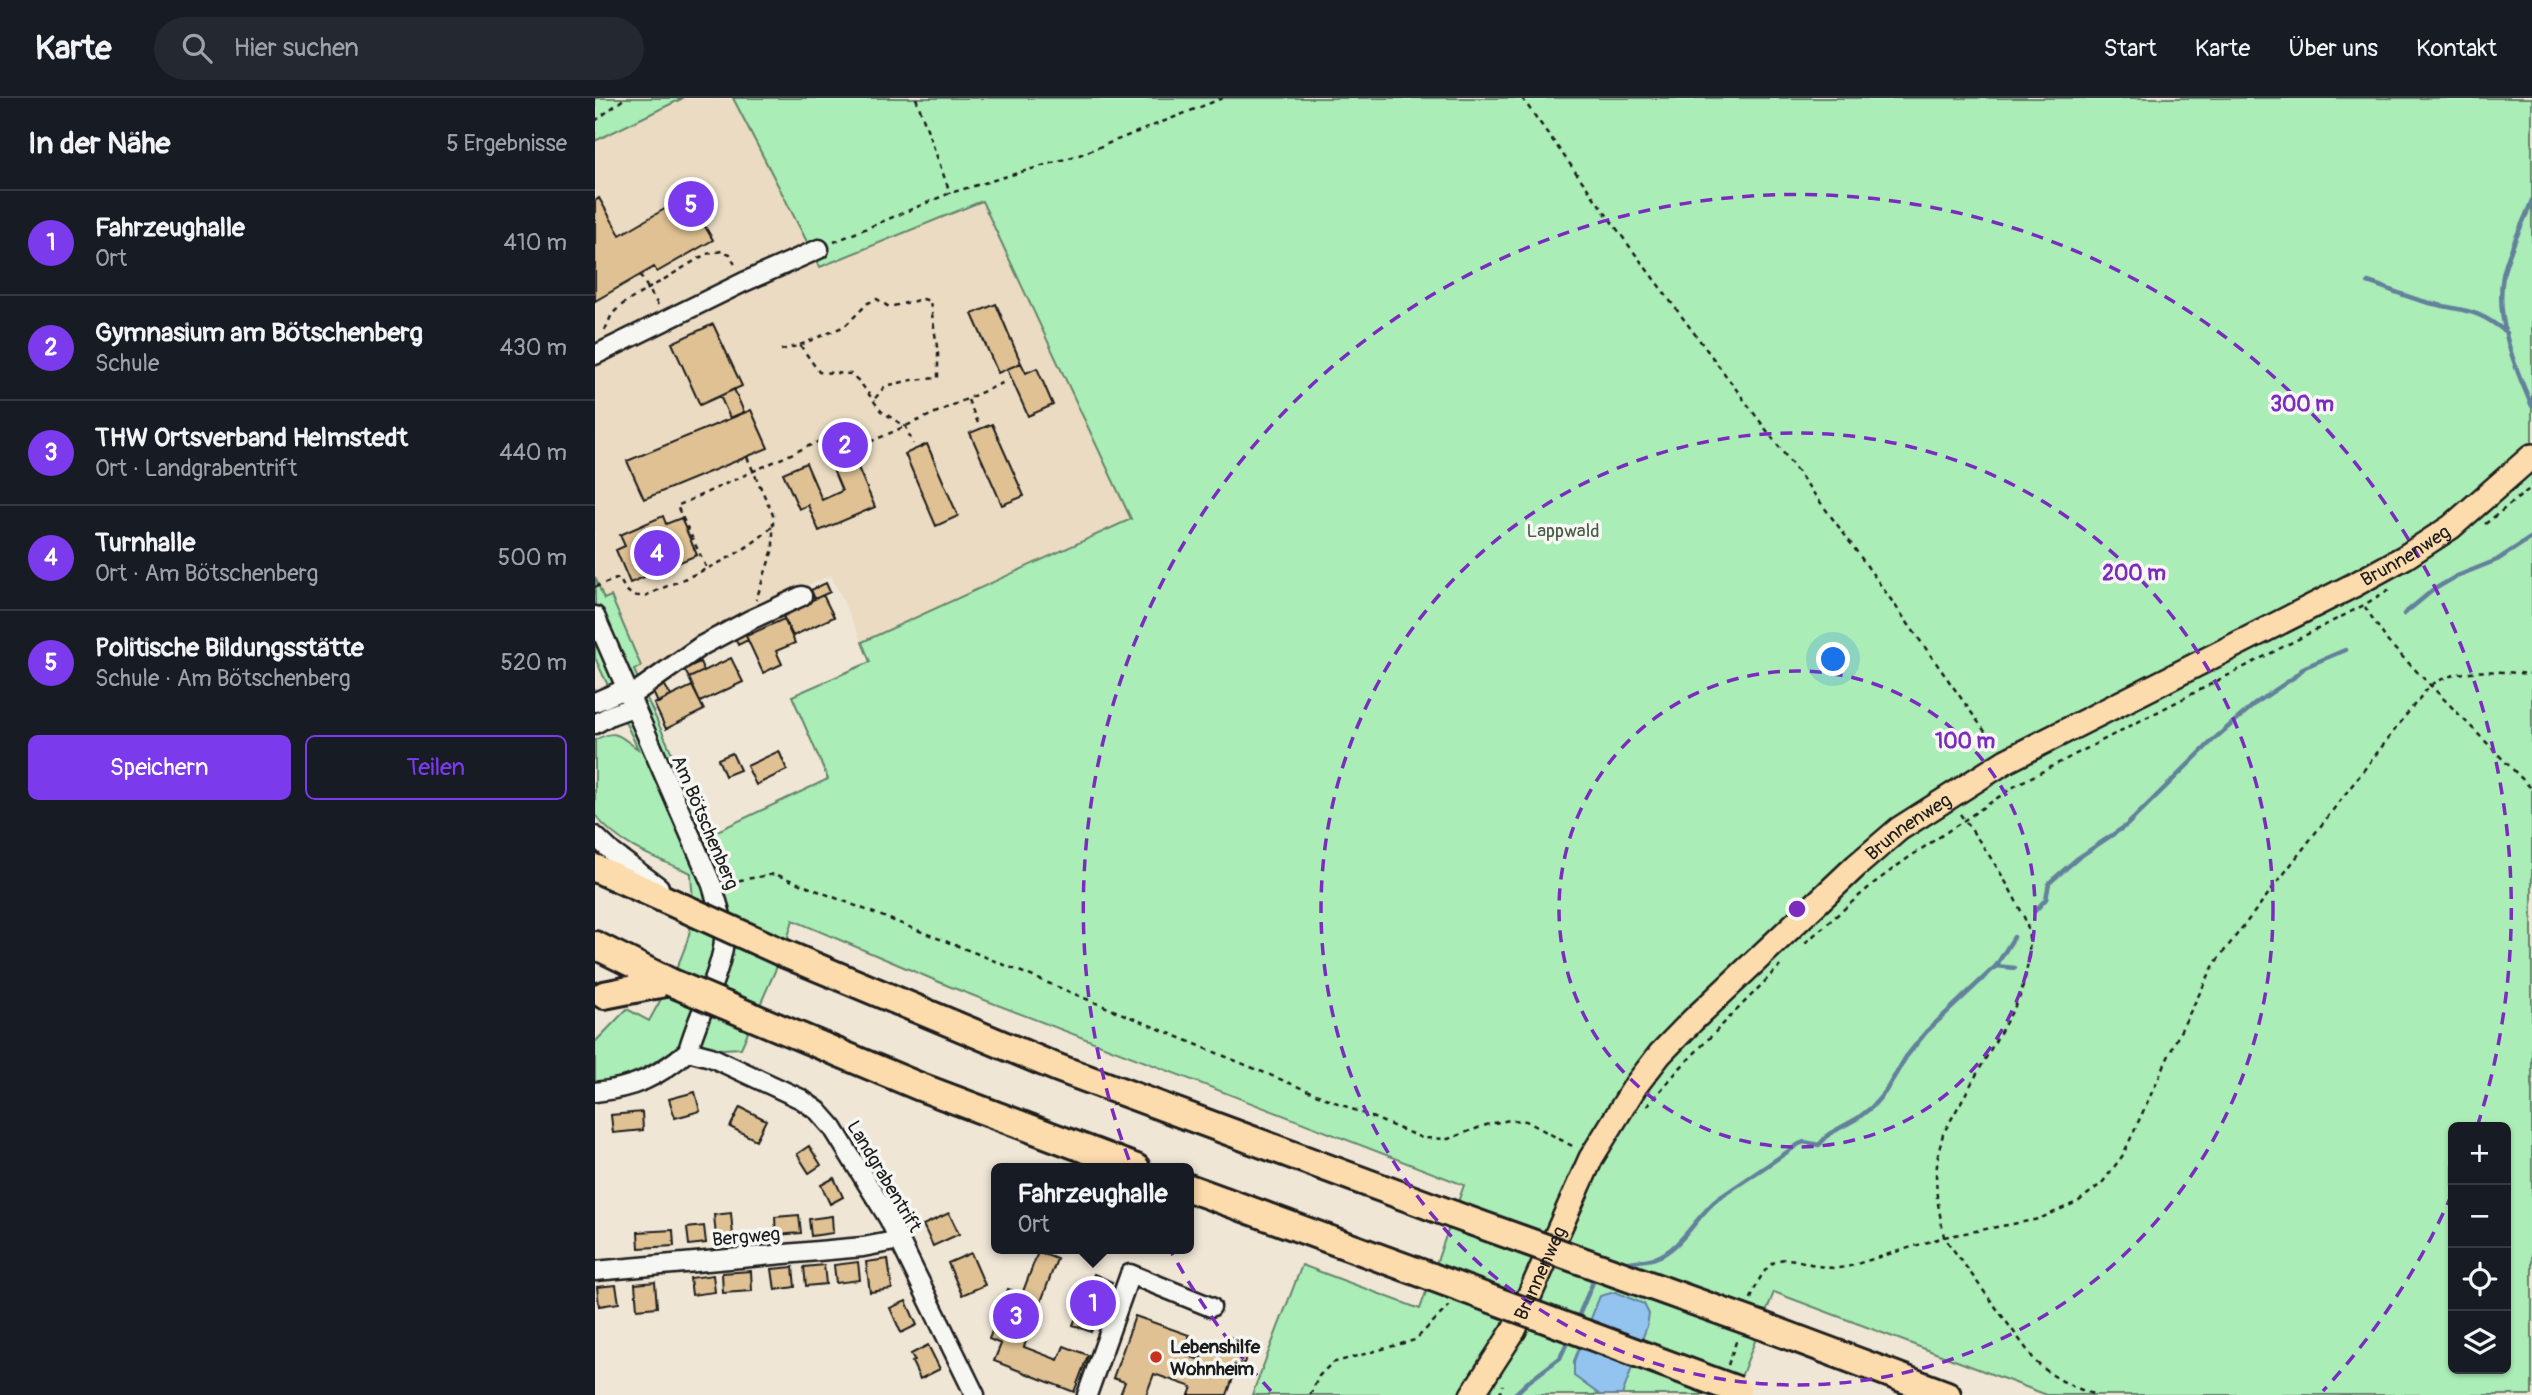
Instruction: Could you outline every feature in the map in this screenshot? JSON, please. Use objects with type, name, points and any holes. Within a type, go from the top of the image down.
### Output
[{"type":"highway","points":[[595,868],[783,953],[1083,1078],[1947,1395]]},
{"type":"highway","points":[[595,945],[670,982],[918,1086],[1123,1163]]},
{"type":"highway","points":[[600,994],[670,982]]},
{"type":"highway","points":[[1194,1190],[1738,1385]]},
{"type":"main road","name":"Brunnenweg","points":[[1472,1395],[1514,1330],[1591,1158],[1636,1085],[1685,1029],[1856,866],[1899,829],[2006,761],[2405,557],[2451,527],[2532,456]]},
{"type":"street","points":[[599,353],[744,282],[819,249]]},
{"type":"street","points":[[595,724],[611,715],[629,697],[701,646],[802,596]]},
{"type":"street","name":"Am Bötschenberg","points":[[595,616],[712,885],[723,918],[724,941],[720,961],[688,1051]]},
{"type":"street","points":[[595,702],[629,697]]},
{"type":"street","points":[[595,836],[613,853],[693,912]]},
{"type":"street","points":[[595,1092],[639,1083],[674,1063],[688,1051]]},
{"type":"street","name":"Landgrabentrift","points":[[688,1051],[711,1057],[801,1100],[818,1111],[847,1149],[900,1240],[975,1395]]},
{"type":"street","name":"Bergweg","points":[[595,1270],[863,1247],[900,1240]]},
{"type":"street","points":[[1087,1395],[1130,1275],[1210,1307]]},
{"type":"path","points":[[595,121],[625,98]]},
{"type":"path","points":[[916,98],[950,193]]},
{"type":"path","points":[[819,249],[950,193],[1079,155],[1223,98]]},
{"type":"path","points":[[1523,98],[1635,254],[1847,538],[2006,761]]},
{"type":"path","points":[[599,353],[605,328],[612,314],[647,288],[706,254],[722,251],[730,254],[744,282]]},
{"type":"path","points":[[640,275],[668,321]]},
{"type":"path","points":[[781,350],[845,326],[868,303],[877,299],[889,307],[923,299],[930,301],[938,353],[938,378],[885,386],[873,401]]},
{"type":"path","points":[[800,345],[819,372],[851,374],[881,411],[906,427],[913,444]]},
{"type":"path","points":[[705,567],[677,506],[824,439],[834,458],[1007,381]]},
{"type":"path","points":[[968,399],[978,423]]},
{"type":"path","points":[[747,457],[773,515],[770,559],[750,620]]},
{"type":"path","points":[[595,587],[619,578],[627,593],[635,597],[645,596],[741,551],[758,541],[773,527]]},
{"type":"path","points":[[1800,947],[1874,883],[1963,819],[2018,784],[2364,606],[2381,635],[2532,789]]},
{"type":"path","points":[[1738,1385],[1749,1322],[1764,1271],[1778,1260],[1797,1259],[1834,1269],[1944,1237],[2039,1219],[2078,1200],[2102,1183],[2123,1155],[2215,963],[2431,685],[2448,677],[2469,673],[2532,674]]},
{"type":"path","points":[[1947,797],[1999,868],[2012,893],[2027,925],[2028,953],[2025,980],[2019,999],[1943,1134],[1936,1175],[1944,1237],[2036,1362],[2052,1377],[2096,1395]]},
{"type":"path","points":[[712,885],[775,874],[1422,1138],[1448,1139],[1489,1124],[1510,1120],[1526,1121],[1540,1126],[1591,1158]]},
{"type":"path","points":[[1646,1108],[1781,965]]},
{"type":"path","points":[[1310,1395],[1319,1376],[1332,1363],[1415,1340],[1448,1306],[1458,1309]]},
{"type":"path","points":[[1499,1395],[1504,1383]]},
{"type":"shaded area","points":[[683,98],[733,98],[820,267],[981,200],[1131,520],[862,642],[831,575],[736,617],[679,654],[637,675],[634,669],[641,666],[611,597],[604,599],[595,577],[595,141]]},
{"type":"green space","points":[[595,98],[683,98],[595,141]]},
{"type":"green space","name":"Lappwald","points":[[733,98],[2532,98],[2532,1395],[2047,1395],[1774,1292],[1734,1395],[1252,1395],[1302,1265],[1420,1309],[1464,1185],[951,987],[793,920],[783,953],[741,1048],[722,1049],[683,1043],[642,1069],[620,1078],[595,1083],[595,1042],[627,1009],[649,1021],[683,953],[693,906],[691,873],[627,843],[595,815],[595,740],[614,734],[638,749],[595,658],[595,577],[604,599],[611,596],[641,666],[634,670],[709,835],[828,779],[792,696],[870,662],[862,642],[1131,519],[982,201],[820,267]]},
{"type":"water","points":[[1615,1292],[1644,1304],[1649,1314],[1622,1395],[1600,1395],[1574,1376],[1574,1361],[1600,1296]]},
{"type":"building","points":[[687,196],[713,240],[657,272],[654,267],[595,301],[595,201],[599,198],[620,235]]},
{"type":"building","points":[[996,304],[1021,363],[998,373],[972,314]]},
{"type":"building","points":[[713,324],[742,386],[700,405],[672,343]]},
{"type":"building","points":[[1021,363],[1026,373],[1037,368],[1053,405],[1028,416],[1007,369]]},
{"type":"building","points":[[734,389],[744,412],[730,418],[720,396]]},
{"type":"building","points":[[751,410],[768,448],[644,499],[627,461]]},
{"type":"building","points":[[992,424],[1024,496],[1002,505],[970,433]]},
{"type":"building","points":[[927,444],[958,516],[936,526],[905,454]]},
{"type":"building","points":[[853,456],[875,507],[819,531],[808,505],[799,509],[783,473],[806,463],[822,500],[842,491],[831,465]]},
{"type":"building","points":[[663,516],[666,524],[681,518],[697,555],[630,583],[616,550],[625,546],[620,535]]},
{"type":"building","points":[[826,583],[830,592],[815,599],[811,590]]},
{"type":"building","points":[[823,595],[834,617],[793,636],[782,614]]},
{"type":"building","points":[[784,619],[795,643],[776,651],[782,664],[763,673],[746,636]]},
{"type":"building","points":[[747,626],[751,634],[746,636],[748,640],[738,645],[733,633]]},
{"type":"building","points":[[731,658],[743,682],[700,702],[689,678]]},
{"type":"building","points":[[700,662],[704,671],[689,678],[684,669]]},
{"type":"building","points":[[664,684],[671,696],[658,703],[652,690]]},
{"type":"building","points":[[692,686],[704,710],[666,729],[654,704]]},
{"type":"building","points":[[779,751],[787,770],[756,785],[747,766]]},
{"type":"building","points":[[732,753],[740,770],[725,776],[718,759]]},
{"type":"building","points":[[695,1092],[700,1111],[675,1118],[669,1099]]},
{"type":"building","points":[[740,1107],[766,1120],[756,1140],[730,1127]]},
{"type":"building","points":[[642,1112],[643,1130],[613,1133],[611,1115]]},
{"type":"building","points":[[809,1146],[821,1165],[809,1173],[797,1154]]},
{"type":"building","points":[[834,1178],[843,1197],[830,1204],[821,1185]]},
{"type":"building","points":[[731,1213],[733,1236],[716,1237],[714,1215]]},
{"type":"building","points":[[949,1213],[959,1234],[933,1246],[923,1225]]},
{"type":"building","points":[[799,1215],[801,1233],[776,1235],[775,1217]]},
{"type":"building","points":[[832,1216],[833,1233],[811,1236],[809,1219]]},
{"type":"building","points":[[704,1226],[706,1243],[689,1245],[687,1228]]},
{"type":"building","points":[[673,1230],[674,1246],[639,1248],[638,1232]]},
{"type":"building","points":[[971,1253],[985,1285],[962,1295],[948,1263]]},
{"type":"building","points":[[1037,1254],[1057,1259],[1024,1347],[1058,1360],[1064,1346],[1088,1355],[1074,1392],[994,1361],[1001,1344],[989,1339],[1008,1289],[1022,1294]]},
{"type":"building","points":[[888,1259],[892,1289],[870,1292],[866,1262]]},
{"type":"building","points":[[858,1262],[860,1280],[836,1283],[834,1265]]},
{"type":"building","points":[[824,1265],[826,1284],[806,1286],[804,1267]]},
{"type":"building","points":[[793,1267],[795,1287],[775,1290],[772,1269]]},
{"type":"building","points":[[751,1271],[752,1291],[723,1293],[722,1273]]},
{"type":"building","points":[[1094,1274],[1112,1282],[1091,1332],[1073,1325]]},
{"type":"building","points":[[713,1275],[715,1292],[692,1295],[690,1278]]},
{"type":"building","points":[[655,1282],[657,1307],[637,1309],[635,1284]]},
{"type":"building","points":[[616,1285],[619,1303],[599,1306],[597,1287]]},
{"type":"building","points":[[906,1301],[917,1325],[901,1333],[890,1308]]},
{"type":"building","name":"Lebenshilfe Wohnheim","points":[[1135,1316],[1189,1335],[1182,1354],[1200,1360],[1205,1347],[1223,1353],[1229,1337],[1251,1344],[1244,1363],[1238,1364],[1227,1395],[1189,1395],[1192,1387],[1154,1374],[1146,1395],[1120,1395],[1125,1382],[1113,1378]]},
{"type":"building","points":[[928,1345],[940,1369],[920,1379],[911,1354]]},
{"type":"waterway","points":[[2532,200],[2508,257],[2501,292],[2508,343],[2532,406]]},
{"type":"waterway","points":[[2368,282],[2419,300],[2477,314],[2507,333]]},
{"type":"waterway","points":[[2404,614],[2433,590],[2457,576],[2497,560],[2532,537]]},
{"type":"waterway","points":[[2035,911],[2046,899],[2049,883],[2078,858],[2127,825],[2213,740],[2256,703],[2305,667],[2345,650]]},
{"type":"waterway","points":[[1622,1263],[1651,1259],[1665,1253],[1674,1247],[1719,1198],[1799,1144],[1804,1142],[1819,1145],[1829,1134],[1872,1107],[1926,1032],[1996,966],[2014,937]]},
{"type":"waterway","points":[[1996,966],[2015,968]]},
{"type":"waterway","points":[[1576,1322],[1596,1275]]},
{"type":"waterway","points":[[1514,1395],[1560,1358],[1570,1336]]},
{"type":"place","name":"Politische Bildungsstätte","points":[[691,204]]},
{"type":"place","name":"Gymnasium am Bötschenberg","points":[[845,445]]},
{"type":"place","name":"Turnhalle","points":[[657,553]]},
{"type":"place","name":"Fahrzeughalle","points":[[1093,1303]]},
{"type":"place","name":"THW Ortsverband Helmstedt","points":[[1016,1316]]},
{"type":"place","name":"Lebenshilfe Wohnheim","points":[[1156,1357]]}]
